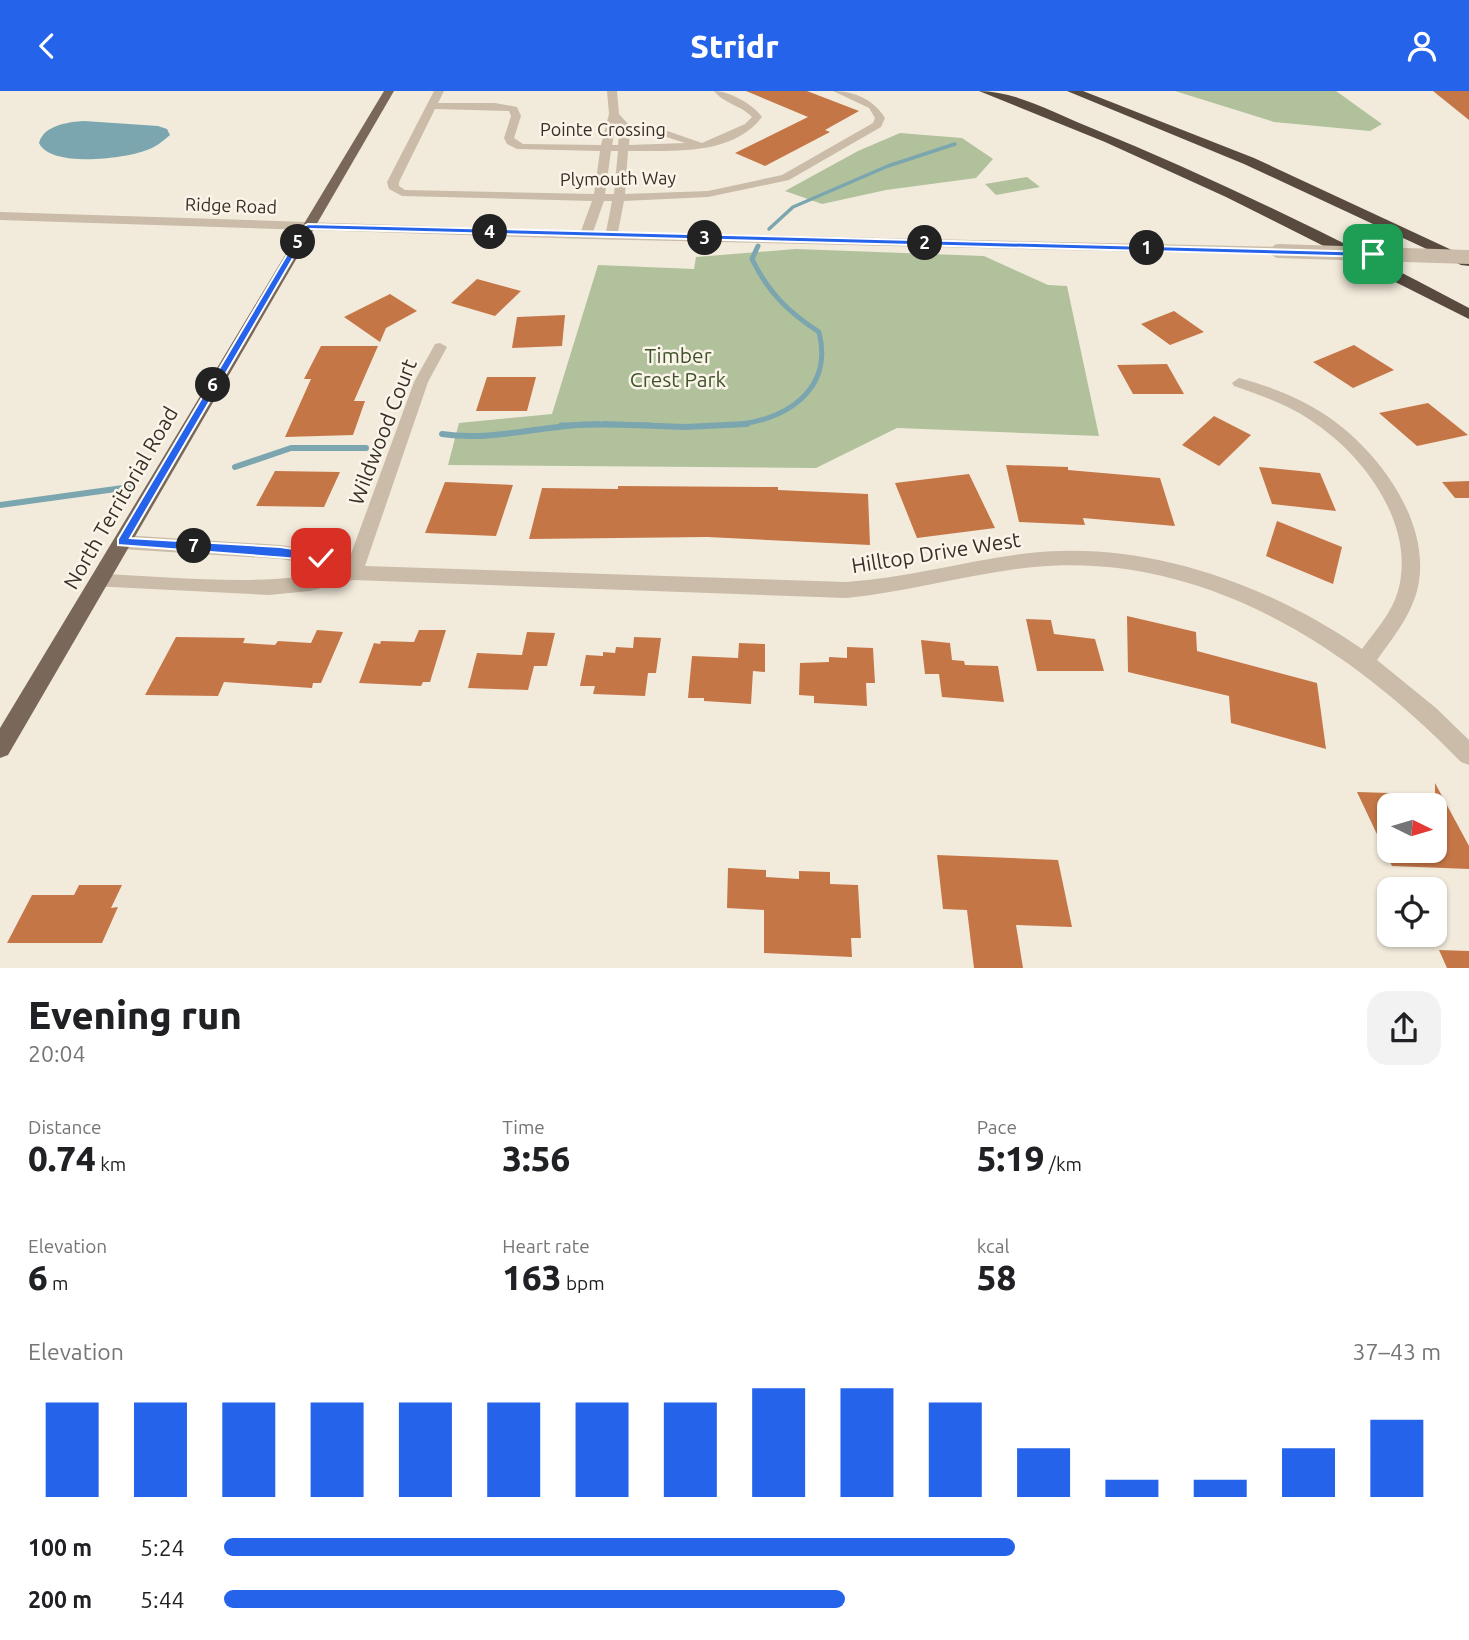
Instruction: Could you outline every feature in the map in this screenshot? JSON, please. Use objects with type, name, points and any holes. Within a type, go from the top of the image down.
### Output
[{"type":"highway","points":[[985,91],[1113,141],[1221,189],[1359,256],[1469,314]]},
{"type":"highway","points":[[1073,91],[1261,166],[1469,264]]},
{"type":"main road","name":"North Territorial Road","points":[[0,748],[389,91]]},
{"type":"street","name":"Plymouth Way","points":[[439,91],[393,182],[397,191],[424,195],[619,198],[708,194],[785,178],[877,125],[880,118],[873,106],[838,91]]},
{"type":"street","points":[[586,235],[599,198],[609,127],[614,114],[612,91]]},
{"type":"street","name":"Pointe Crossing","points":[[432,106],[495,106],[513,109],[516,116],[509,138],[521,147],[701,146],[720,141],[749,126],[757,117],[753,110],[723,97],[719,91]]},
{"type":"street","points":[[611,235],[619,198],[625,127],[614,114]]},
{"type":"street","points":[[625,127],[646,127],[701,146]]},
{"type":"street","name":"Ridge Road","points":[[0,216],[586,235],[1469,257]]},
{"type":"street","name":"Wildwood Court","points":[[353,573],[421,381],[440,347]]},
{"type":"street","points":[[1239,383],[1272,393],[1324,422],[1359,454],[1395,507],[1408,548],[1408,589],[1398,613],[1364,662]]},
{"type":"street","name":"Hilltop Drive West","points":[[122,542],[280,551],[321,558],[353,573]]},
{"type":"street","name":"Hilltop Drive West","points":[[99,581],[269,587],[310,584],[353,573],[846,590],[909,585],[1027,560],[1097,559],[1161,569],[1230,590],[1297,621],[1364,662],[1429,715],[1469,755]]},
{"type":"green space","points":[[1175,91],[1336,91],[1382,124],[1370,131],[1274,122]]},
{"type":"green space","points":[[900,133],[962,138],[993,159],[976,178],[886,190],[822,204],[785,191],[858,151]]},
{"type":"green space","points":[[1027,177],[1040,187],[996,195],[985,184]]},
{"type":"green space","name":"Timber Crest Park","points":[[796,249],[984,256],[1048,285],[1067,286],[1099,436],[897,428],[816,468],[448,465],[459,423],[552,414],[598,265],[694,269],[696,257]]},
{"type":"water","points":[[84,121],[158,126],[167,129],[170,135],[147,150],[106,158],[72,159],[58,156],[46,151],[39,143],[51,128]]},
{"type":"building","points":[[746,91],[807,91],[859,111],[825,130],[830,132],[765,166],[735,153],[808,117]]},
{"type":"building","points":[[1433,91],[1469,91],[1469,120]]},
{"type":"building","points":[[477,279],[521,291],[495,316],[451,303]]},
{"type":"building","points":[[390,294],[417,311],[386,328],[380,342],[344,317]]},
{"type":"building","points":[[1174,311],[1204,332],[1170,345],[1141,324]]},
{"type":"building","points":[[565,315],[562,346],[512,348],[517,317]]},
{"type":"building","points":[[1354,345],[1394,370],[1353,388],[1313,362]]},
{"type":"building","points":[[321,346],[378,346],[354,401],[365,401],[353,435],[285,437],[311,379],[304,379]]},
{"type":"building","points":[[1167,364],[1184,394],[1133,394],[1117,365]]},
{"type":"building","points":[[487,377],[536,377],[527,411],[476,411]]},
{"type":"building","points":[[1428,403],[1468,435],[1417,446],[1379,413]]},
{"type":"building","points":[[1214,416],[1251,435],[1219,466],[1182,445]]},
{"type":"building","points":[[1006,465],[1068,467],[1068,470],[1160,478],[1175,526],[1083,518],[1085,525],[1019,522]]},
{"type":"building","points":[[1259,467],[1320,473],[1336,511],[1272,504]]},
{"type":"building","points":[[275,471],[340,472],[324,507],[256,506]]},
{"type":"building","points":[[969,474],[995,528],[917,538],[895,483]]},
{"type":"building","points":[[1469,481],[1469,498],[1455,498],[1442,482]]},
{"type":"building","points":[[445,482],[513,485],[496,536],[425,533]]},
{"type":"building","points":[[618,486],[778,487],[778,490],[868,494],[870,545],[707,537],[529,539],[542,488],[618,489]]},
{"type":"building","points":[[1277,521],[1342,547],[1333,584],[1266,556]]},
{"type":"building","points":[[1127,616],[1196,632],[1197,651],[1317,683],[1326,749],[1231,723],[1229,696],[1128,672]]},
{"type":"building","points":[[1026,619],[1051,620],[1054,634],[1095,639],[1104,671],[1037,671]]},
{"type":"building","points":[[317,630],[343,632],[321,683],[313,683],[312,688],[224,682],[218,696],[145,695],[176,637],[245,638],[243,643],[275,645],[278,641],[311,643]]},
{"type":"building","points":[[419,630],[446,630],[430,682],[423,682],[421,686],[359,683],[374,643],[414,642]]},
{"type":"building","points":[[527,632],[555,633],[547,666],[534,666],[528,690],[468,688],[477,653],[522,655]]},
{"type":"building","points":[[634,637],[661,638],[656,673],[648,673],[645,696],[593,694],[595,686],[580,686],[586,655],[603,656],[603,652],[615,653],[616,647],[633,648]]},
{"type":"building","points":[[921,640],[950,643],[952,660],[964,661],[965,665],[998,666],[1004,702],[942,697],[939,674],[925,674]]},
{"type":"building","points":[[739,643],[765,644],[765,672],[753,671],[751,704],[688,698],[692,656],[738,658]]},
{"type":"building","points":[[847,647],[873,648],[875,683],[866,683],[867,706],[814,703],[814,696],[799,695],[800,663],[829,662],[829,657],[847,658]]},
{"type":"building","points":[[1357,792],[1390,793],[1377,793],[1377,834]]},
{"type":"building","points":[[1447,805],[1469,846],[1469,869],[1392,866],[1391,863],[1447,863]]},
{"type":"building","points":[[937,855],[1058,860],[1072,927],[1016,925],[1023,968],[974,968],[967,910],[943,909]]},
{"type":"building","points":[[728,868],[766,870],[766,877],[799,879],[799,871],[830,872],[830,884],[858,885],[861,938],[851,938],[852,957],[764,953],[764,910],[727,908]]},
{"type":"building","points":[[79,885],[122,885],[111,908],[118,907],[102,943],[7,943],[32,895],[74,895]]},
{"type":"building","points":[[1439,950],[1469,951],[1469,968],[1447,968]]},
{"type":"waterway","points":[[769,229],[793,207],[888,166],[955,144]]},
{"type":"waterway","points":[[735,425],[769,418],[800,400],[819,371],[822,353],[819,332],[780,300],[758,271],[752,259],[758,246]]},
{"type":"waterway","points":[[579,425],[599,424]]},
{"type":"waterway","points":[[604,424],[631,425]]},
{"type":"waterway","points":[[735,425],[747,424]]},
{"type":"waterway","points":[[561,425],[579,425]]},
{"type":"waterway","points":[[442,434],[481,436],[579,425]]},
{"type":"waterway","points":[[579,425],[631,425]]},
{"type":"waterway","points":[[631,425],[650,425]]},
{"type":"waterway","points":[[631,425],[685,427],[735,425]]},
{"type":"waterway","points":[[235,467],[291,448],[366,448]]},
{"type":"waterway","points":[[0,505],[130,487]]},
{"type":"route","points":[[321,558],[280,551],[122,542],[308,226],[1373,254]]}]
